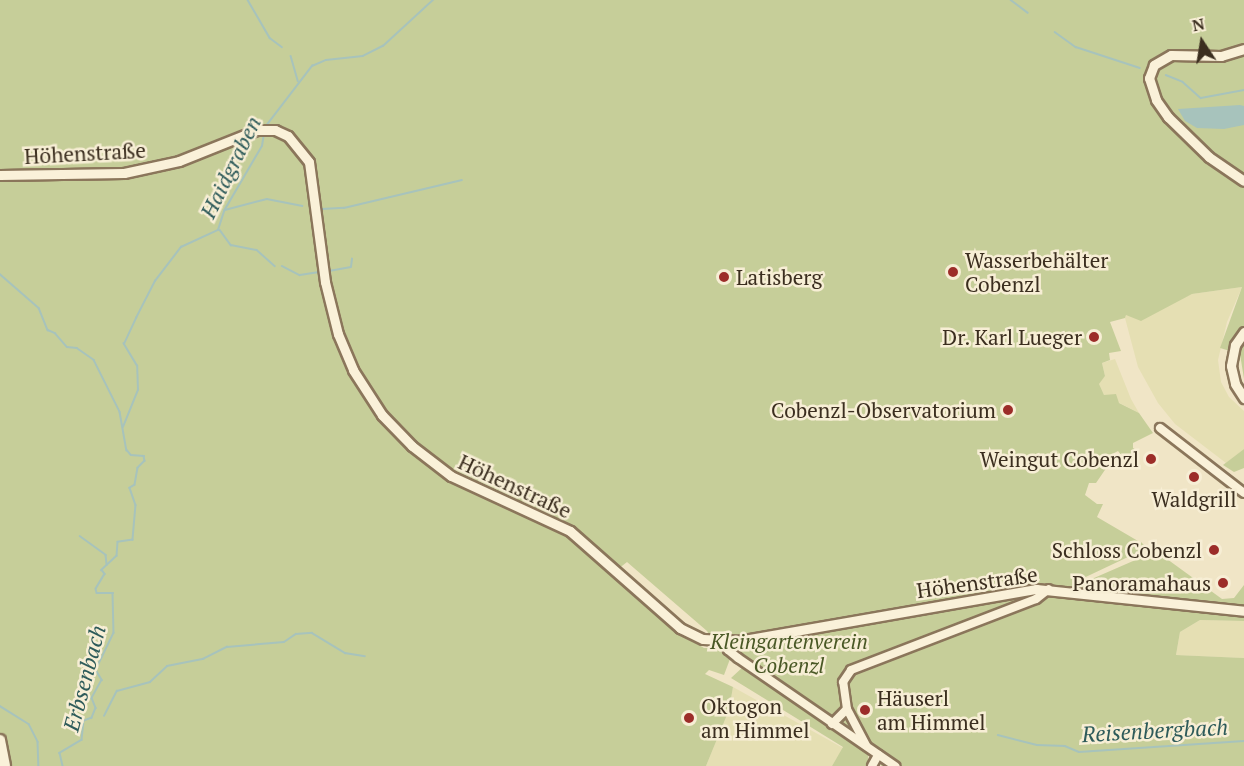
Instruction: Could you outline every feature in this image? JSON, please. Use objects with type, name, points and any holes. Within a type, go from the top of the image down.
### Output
[{"type":"main road","points":[[0,740],[4,766]]},
{"type":"street","points":[[1244,49],[1221,56],[1171,55],[1154,65],[1149,78],[1156,100],[1175,124],[1209,157],[1244,181]]},
{"type":"street","name":"Höhenstraße","points":[[0,176],[102,175],[146,169],[179,161],[250,132],[280,132],[297,143],[309,162],[328,298],[345,351],[370,398],[398,433],[461,482],[570,531],[686,632],[726,642],[1004,592],[1049,589],[1244,611]]},
{"type":"street","points":[[1244,332],[1235,345],[1231,366],[1235,384],[1244,398]]},
{"type":"street","points":[[1160,428],[1244,493]]},
{"type":"street","points":[[869,748],[848,709],[843,682],[854,668],[1033,601],[1049,589]]},
{"type":"street","points":[[726,642],[728,650],[895,766]]},
{"type":"street","points":[[832,724],[848,709]]},
{"type":"street","points":[[872,766],[878,756]]},
{"type":"shaded area","points":[[1242,287],[1227,322],[1218,360],[1221,382],[1229,397],[1244,411],[1244,449],[1226,463],[1175,424],[1158,403],[1138,367],[1125,318],[1126,314],[1164,306],[1192,294]]},
{"type":"shaded area","points":[[1115,359],[1139,413],[1104,395],[1098,384],[1105,376],[1102,363]]},
{"type":"shaded area","points":[[1200,620],[1244,621],[1244,658],[1176,655],[1180,632]]},
{"type":"shaded area","points":[[733,687],[843,748],[832,766],[706,766],[729,710]]},
{"type":"green space","name":"Kleingartenverein Cobenzl","points":[[0,0],[1244,0],[1244,379],[1240,354],[1220,348],[1242,287],[1192,294],[1141,321],[1126,315],[1125,318],[1110,322],[1121,351],[1109,353],[1110,360],[1102,363],[1105,376],[1099,384],[1104,395],[1116,394],[1119,403],[1139,413],[1153,433],[1133,443],[1133,448],[1139,452],[1126,461],[1118,451],[1103,459],[1109,464],[1096,483],[1089,483],[1085,495],[1097,504],[1103,504],[1097,517],[1138,541],[1136,546],[1141,542],[1147,548],[1073,583],[1078,585],[1156,551],[1222,599],[1234,598],[1244,585],[1244,621],[1200,620],[1180,632],[1176,655],[1244,658],[1244,766],[881,766],[886,755],[873,747],[868,754],[869,766],[832,766],[843,747],[731,678],[744,666],[716,646],[707,631],[627,562],[613,573],[666,624],[704,648],[716,648],[730,659],[724,675],[709,670],[705,674],[733,687],[729,710],[706,766],[0,766]]},
{"type":"green space","points":[[1244,449],[1244,468],[1234,472],[1223,465]]},
{"type":"water","points":[[1244,106],[1244,125],[1224,129],[1197,128],[1185,121],[1178,109]]},
{"type":"waterway","points":[[248,0],[270,38],[282,47]]},
{"type":"waterway","name":"Haidgraben","points":[[266,126],[312,66],[326,60],[363,56],[383,46],[433,0]]},
{"type":"waterway","points":[[1011,0],[1028,13]]},
{"type":"waterway","points":[[1055,32],[1076,47],[1140,68]]},
{"type":"waterway","points":[[291,56],[298,81]]},
{"type":"waterway","points":[[1166,75],[1183,82],[1201,98],[1244,90]]},
{"type":"waterway","name":"Haidgraben","points":[[123,427],[138,390],[137,366],[124,344],[136,318],[155,281],[181,247],[218,230],[224,211],[262,146],[264,134]]},
{"type":"waterway","points":[[322,209],[344,208],[462,180]]},
{"type":"waterway","points":[[225,210],[267,199],[302,206]]},
{"type":"waterway","points":[[220,230],[231,245],[257,250],[275,266]]},
{"type":"waterway","points":[[329,271],[351,267],[352,259]]},
{"type":"waterway","points":[[282,266],[300,275],[319,272]]},
{"type":"waterway","name":"Erbsenbach","points":[[0,274],[39,308],[48,330],[55,333],[67,347],[77,348],[94,360],[120,412],[127,450],[131,455],[144,456],[145,461],[138,468],[135,485],[130,488],[136,505],[133,540],[118,542],[117,556],[102,570],[105,574],[96,589],[97,593],[113,593],[114,633],[96,670],[102,680],[92,698],[96,708],[92,718],[84,721],[82,740],[60,753],[63,766]]},
{"type":"waterway","points":[[80,536],[106,555],[107,565]]},
{"type":"waterway","points":[[104,716],[117,691],[150,682],[167,666],[203,659],[227,647],[284,642],[296,634],[312,633],[345,653],[365,656]]},
{"type":"waterway","points":[[0,706],[29,724],[38,742],[39,766]]},
{"type":"waterway","name":"Reisenbergbach","points":[[998,735],[1037,745],[1065,746],[1079,752],[1244,741]]},
{"type":"place","name":"Wasserbehälter Cobenzl","points":[[953,272]]},
{"type":"place","name":"Latisberg","points":[[724,277]]},
{"type":"place","name":"Dr. Karl Lueger","points":[[1094,337]]},
{"type":"place","name":"Cobenzl-Observatorium","points":[[1008,410]]},
{"type":"place","name":"Weingut Cobenzl","points":[[1151,459]]},
{"type":"place","name":"Waldgrill","points":[[1194,477]]},
{"type":"place","name":"Schloss Cobenzl","points":[[1214,550]]},
{"type":"place","name":"Panoramahaus","points":[[1223,583]]},
{"type":"place","name":"Häuserl am Himmel","points":[[865,710]]},
{"type":"place","name":"Oktogon am Himmel","points":[[689,718]]}]
